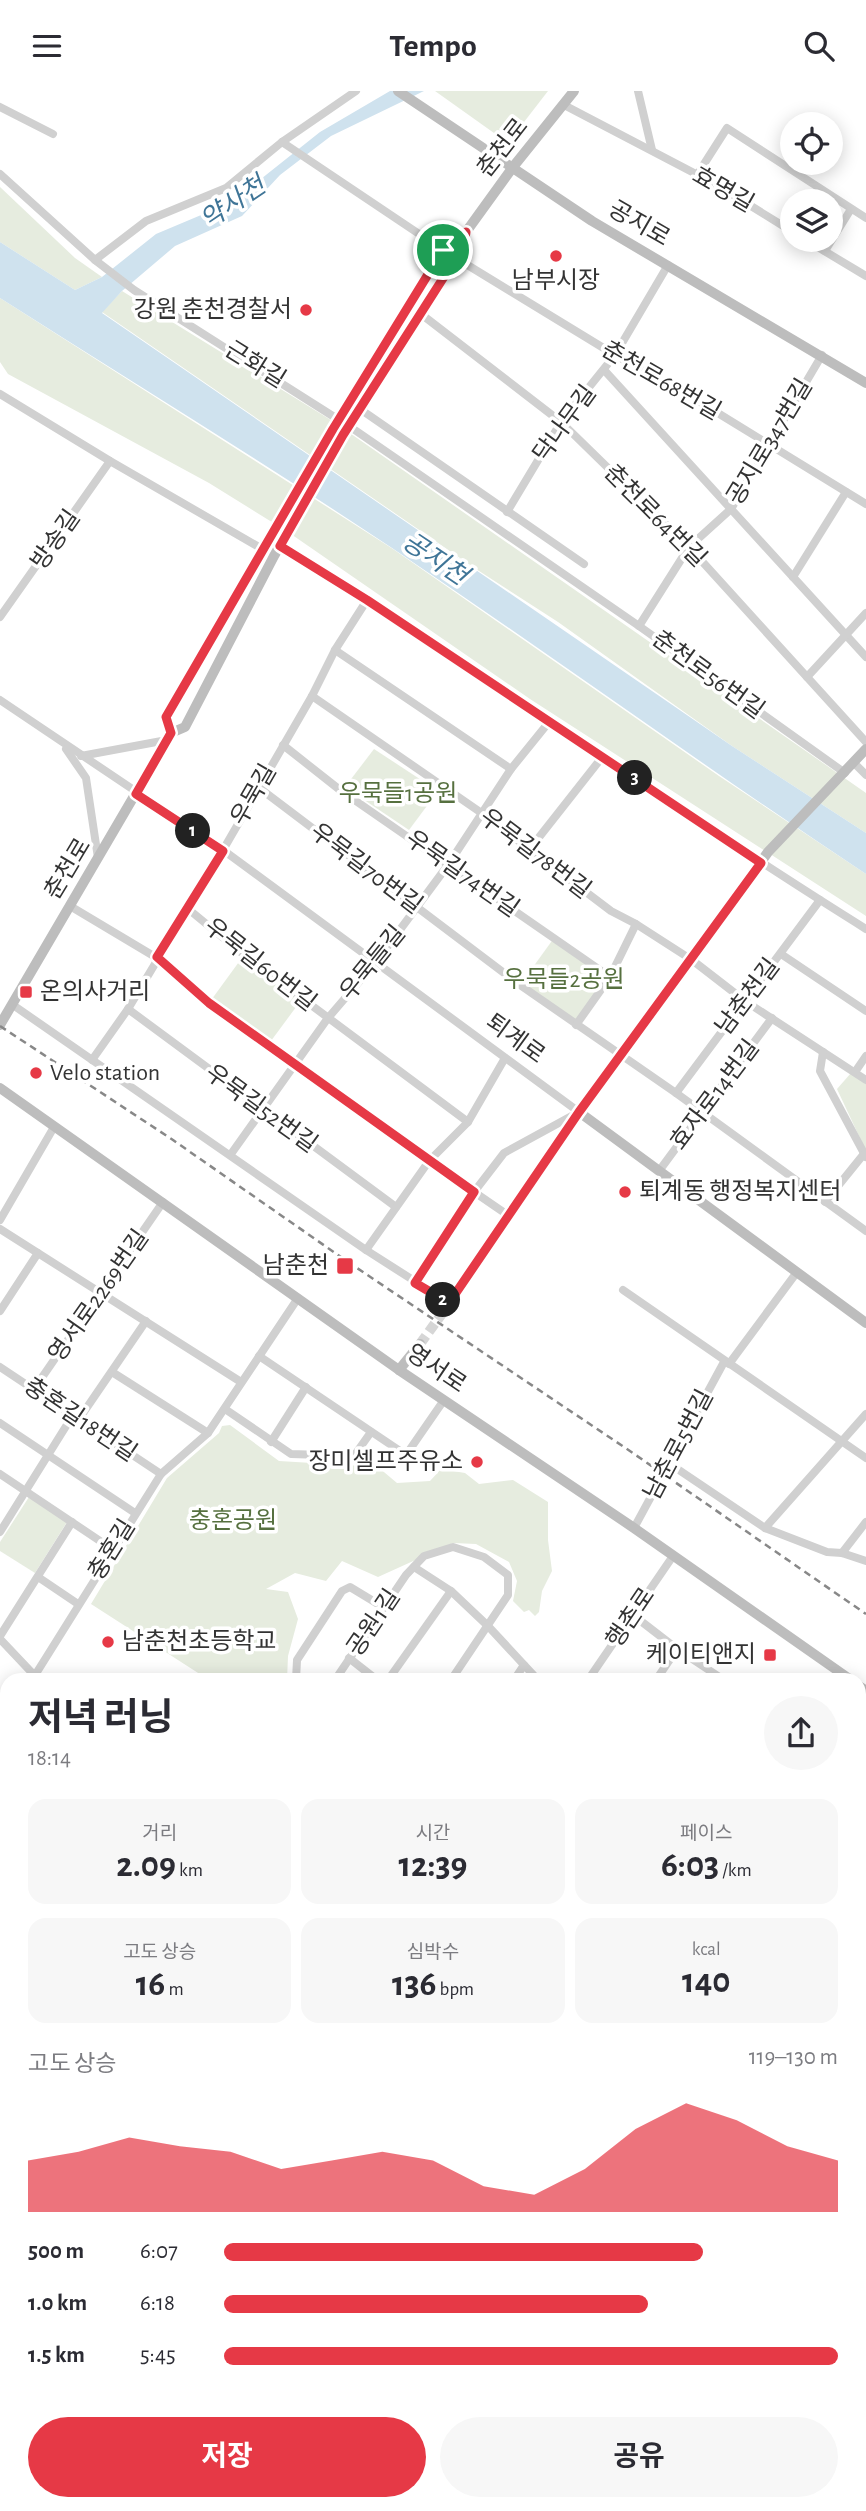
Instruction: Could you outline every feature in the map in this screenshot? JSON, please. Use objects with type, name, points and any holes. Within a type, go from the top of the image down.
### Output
[{"type":"street","points":[[0,174],[98,262],[146,221],[226,188],[356,91]]},
{"type":"street","name":"공지로","points":[[398,91],[592,221],[866,383]]},
{"type":"street","name":"춘천로","points":[[341,428],[359,409],[421,314],[464,245],[466,232],[513,167],[574,91]]},
{"type":"street","points":[[638,91],[652,151]]},
{"type":"street","name":"효명길","points":[[564,105],[697,175],[780,224]]},
{"type":"street","points":[[0,107],[53,134]]},
{"type":"street","points":[[697,175],[727,128],[866,218]]},
{"type":"street","points":[[285,144],[443,250]]},
{"type":"street","points":[[843,222],[851,209]]},
{"type":"street","name":"춘천로","points":[[341,428],[443,250],[452,239],[466,232]]},
{"type":"street","points":[[827,252],[866,276]]},
{"type":"street","name":"춘천로68번길","points":[[456,258],[866,504]]},
{"type":"street","name":"근화길","points":[[98,262],[134,290],[571,579]]},
{"type":"street","name":"닥나무길","points":[[507,512],[561,422],[615,355],[668,265]]},
{"type":"street","name":"춘천로64번길","points":[[421,314],[561,422],[689,547],[866,742]]},
{"type":"street","name":"공지로347번길","points":[[639,626],[689,547],[731,509],[822,355]]},
{"type":"street","points":[[604,371],[866,657]]},
{"type":"street","points":[[0,394],[264,550]]},
{"type":"street","points":[[359,409],[584,564]]},
{"type":"street","points":[[283,529],[341,428]]},
{"type":"street","name":"방송길","points":[[0,617],[110,461]]},
{"type":"street","points":[[793,577],[846,492]]},
{"type":"street","name":"춘천로","points":[[0,1025],[169,737],[185,727],[280,546],[283,529]]},
{"type":"street","name":"춘천로","points":[[169,737],[166,717],[264,550],[283,529]]},
{"type":"street","points":[[280,546],[367,600],[603,755],[761,863],[866,929]]},
{"type":"street","name":"춘천로56번길","points":[[571,579],[842,775]]},
{"type":"street","name":"우묵길","points":[[92,1060],[128,1009],[223,851],[282,745],[313,697],[335,650],[367,600]]},
{"type":"street","points":[[807,677],[866,613]]},
{"type":"street","points":[[335,650],[511,769]]},
{"type":"street","name":"우묵길78번길","points":[[313,697],[483,814],[611,911],[692,960]]},
{"type":"street","points":[[0,700],[136,794]]},
{"type":"street","name":"우묵들길","points":[[230,1154],[293,1064],[417,907],[483,814],[511,769],[549,722]]},
{"type":"street","points":[[81,756],[169,737]]},
{"type":"street","points":[[60,741],[86,778],[98,859]]},
{"type":"street","name":"우묵길74번길","points":[[282,745],[340,790],[610,977]]},
{"type":"street","points":[[13,1005],[366,1250],[449,1304],[579,1112],[768,852],[866,749]]},
{"type":"street","points":[[530,851],[603,755]]},
{"type":"street","points":[[854,763],[866,775]]},
{"type":"street","name":"우묵길70번길","points":[[258,787],[576,1025],[621,1055]]},
{"type":"street","name":"퇴계로","points":[[136,794],[223,851],[866,1323]]},
{"type":"street","name":"남춘천길","points":[[676,1093],[820,901]]},
{"type":"street","points":[[70,906],[157,957],[209,1003],[509,1216]]},
{"type":"street","name":"우묵길60번길","points":[[187,908],[244,955],[468,1122]]},
{"type":"street","points":[[576,1025],[610,977],[636,924]]},
{"type":"street","points":[[781,954],[866,1011]]},
{"type":"street","name":"효자로14번길","points":[[692,960],[744,1001],[866,1080]]},
{"type":"street","name":"우묵길52번길","points":[[128,1009],[396,1207]]},
{"type":"street","name":"효자로14번길","points":[[659,1171],[772,1018]]},
{"type":"street","points":[[823,1052],[820,1071],[865,1156],[825,1202]]},
{"type":"street","points":[[621,1055],[866,1231]]},
{"type":"street","points":[[855,1072],[866,1056]]},
{"type":"street","points":[[366,1250],[429,1161],[468,1122],[505,1058]]},
{"type":"street","name":"영서로","points":[[0,1089],[399,1370],[634,1528],[839,1673]]},
{"type":"street","points":[[415,1283],[474,1192],[504,1153],[579,1112]]},
{"type":"street","points":[[0,1220],[54,1126]]},
{"type":"street","name":"영서로2269번길","points":[[34,1389],[163,1202]]},
{"type":"street","points":[[0,1229],[241,1383]]},
{"type":"street","points":[[0,1311],[37,1253]]},
{"type":"street","name":"남춘로5번길","points":[[634,1528],[727,1363],[797,1272]]},
{"type":"street","name":"남춘로5번길","points":[[623,1290],[866,1458]]},
{"type":"street","name":"충혼길","points":[[36,1673],[161,1474],[208,1433],[298,1297]]},
{"type":"street","points":[[0,1532],[47,1454],[112,1372],[146,1321]]},
{"type":"street","points":[[399,1370],[420,1343]]},
{"type":"street","points":[[259,1356],[406,1455],[444,1400]]},
{"type":"street","name":"충혼길18번길","points":[[0,1367],[161,1474]]},
{"type":"street","points":[[112,1372],[208,1433]]},
{"type":"street","points":[[271,1442],[306,1387]]},
{"type":"street","points":[[225,1409],[291,1454],[354,1456],[371,1431]]},
{"type":"street","points":[[765,1528],[866,1414]]},
{"type":"street","points":[[0,1423],[135,1513]]},
{"type":"street","points":[[670,1464],[765,1528],[827,1552],[842,1553],[866,1561]]},
{"type":"street","points":[[0,1474],[112,1549]]},
{"type":"street","points":[[29,1673],[0,1638],[72,1522]]},
{"type":"street","points":[[842,1553],[866,1522]]},
{"type":"street","points":[[456,1673],[488,1626],[508,1595],[509,1574],[484,1557],[453,1547],[424,1556],[414,1567],[451,1591],[488,1626],[531,1673]]},
{"type":"street","name":"행촌로","points":[[593,1673],[673,1556]]},
{"type":"street","name":"공원1길","points":[[339,1673],[383,1607],[414,1567]]},
{"type":"street","points":[[38,1577],[78,1604]]},
{"type":"street","points":[[296,1673],[297,1660],[342,1591],[350,1587],[383,1607]]},
{"type":"street","points":[[393,1673],[451,1591]]},
{"type":"street","points":[[633,1615],[713,1673]]},
{"type":"street","points":[[661,1673],[677,1649]]},
{"type":"street","points":[[349,1658],[368,1673]]},
{"type":"street","points":[[519,1673],[524,1665]]},
{"type":"green space","points":[[435,91],[548,91],[514,135],[501,138]]},
{"type":"green space","points":[[0,187],[75,258],[102,277],[75,290],[0,242]]},
{"type":"green space","points":[[122,291],[334,422],[866,793],[866,833],[732,746],[558,622],[476,569],[102,312]]},
{"type":"green space","points":[[0,298],[393,549],[719,776],[866,874],[866,916],[530,699],[288,532],[209,483],[8,374],[0,362]]},
{"type":"green space","name":"우묵들1공원","points":[[374,749],[438,791],[409,830],[345,787]]},
{"type":"green space","name":"우묵들2공원","points":[[554,938],[610,977],[576,1025],[520,985]]},
{"type":"green space","points":[[244,955],[302,999],[268,1045],[209,1003]]},
{"type":"green space","points":[[851,1073],[866,1083],[866,1151],[837,1089]]},
{"type":"green space","name":"충혼공원","points":[[230,1425],[279,1461],[378,1467],[397,1483],[430,1481],[441,1469],[465,1473],[479,1484],[513,1480],[548,1502],[548,1540],[552,1571],[542,1591],[539,1612],[535,1616],[529,1610],[524,1612],[513,1601],[517,1581],[509,1562],[476,1544],[453,1543],[378,1577],[342,1561],[326,1581],[295,1573],[266,1589],[288,1592],[298,1619],[288,1656],[287,1673],[198,1673],[91,1604],[167,1478],[219,1433],[222,1426]]},
{"type":"green space","points":[[29,1497],[67,1522],[35,1573],[0,1551],[0,1542]]},
{"type":"water","points":[[390,91],[424,91],[331,136],[280,175],[242,216],[175,246],[122,291],[102,313],[732,746],[866,833],[866,874],[392,548],[0,298],[0,242],[75,290],[102,277],[156,234],[232,202],[320,132]]},
{"type":"tunnel","points":[[420,1344],[449,1304]]},
{"type":"railway","points":[[0,1026],[173,1140],[866,1614]]},
{"type":"place","name":"남부시장","points":[[556,256]]},
{"type":"place","name":"강원 춘천경찰서","points":[[306,310]]},
{"type":"place","name":"온의사거리","points":[[26,992]]},
{"type":"place","name":"Velo station","points":[[36,1073]]},
{"type":"place","name":"퇴계동 행정복지센터","points":[[625,1192]]},
{"type":"place","name":"남춘천","points":[[345,1266]]},
{"type":"place","name":"장미셀프주유소","points":[[477,1462]]},
{"type":"place","name":"남춘천초등학교","points":[[108,1642]]},
{"type":"place","name":"케이티앤지","points":[[770,1655]]},
{"type":"route","points":[[466,232],[464,245],[343,435],[280,546],[603,755],[761,863],[579,1112],[449,1303],[415,1283],[474,1192],[209,1003],[157,957],[223,851],[136,794],[171,733],[166,717],[333,429],[443,250],[452,239],[466,232]]},
{"type":"water label","name":"약사천","points":[[233,203]]},
{"type":"water label","name":"공지천","points":[[435,559]]}]
